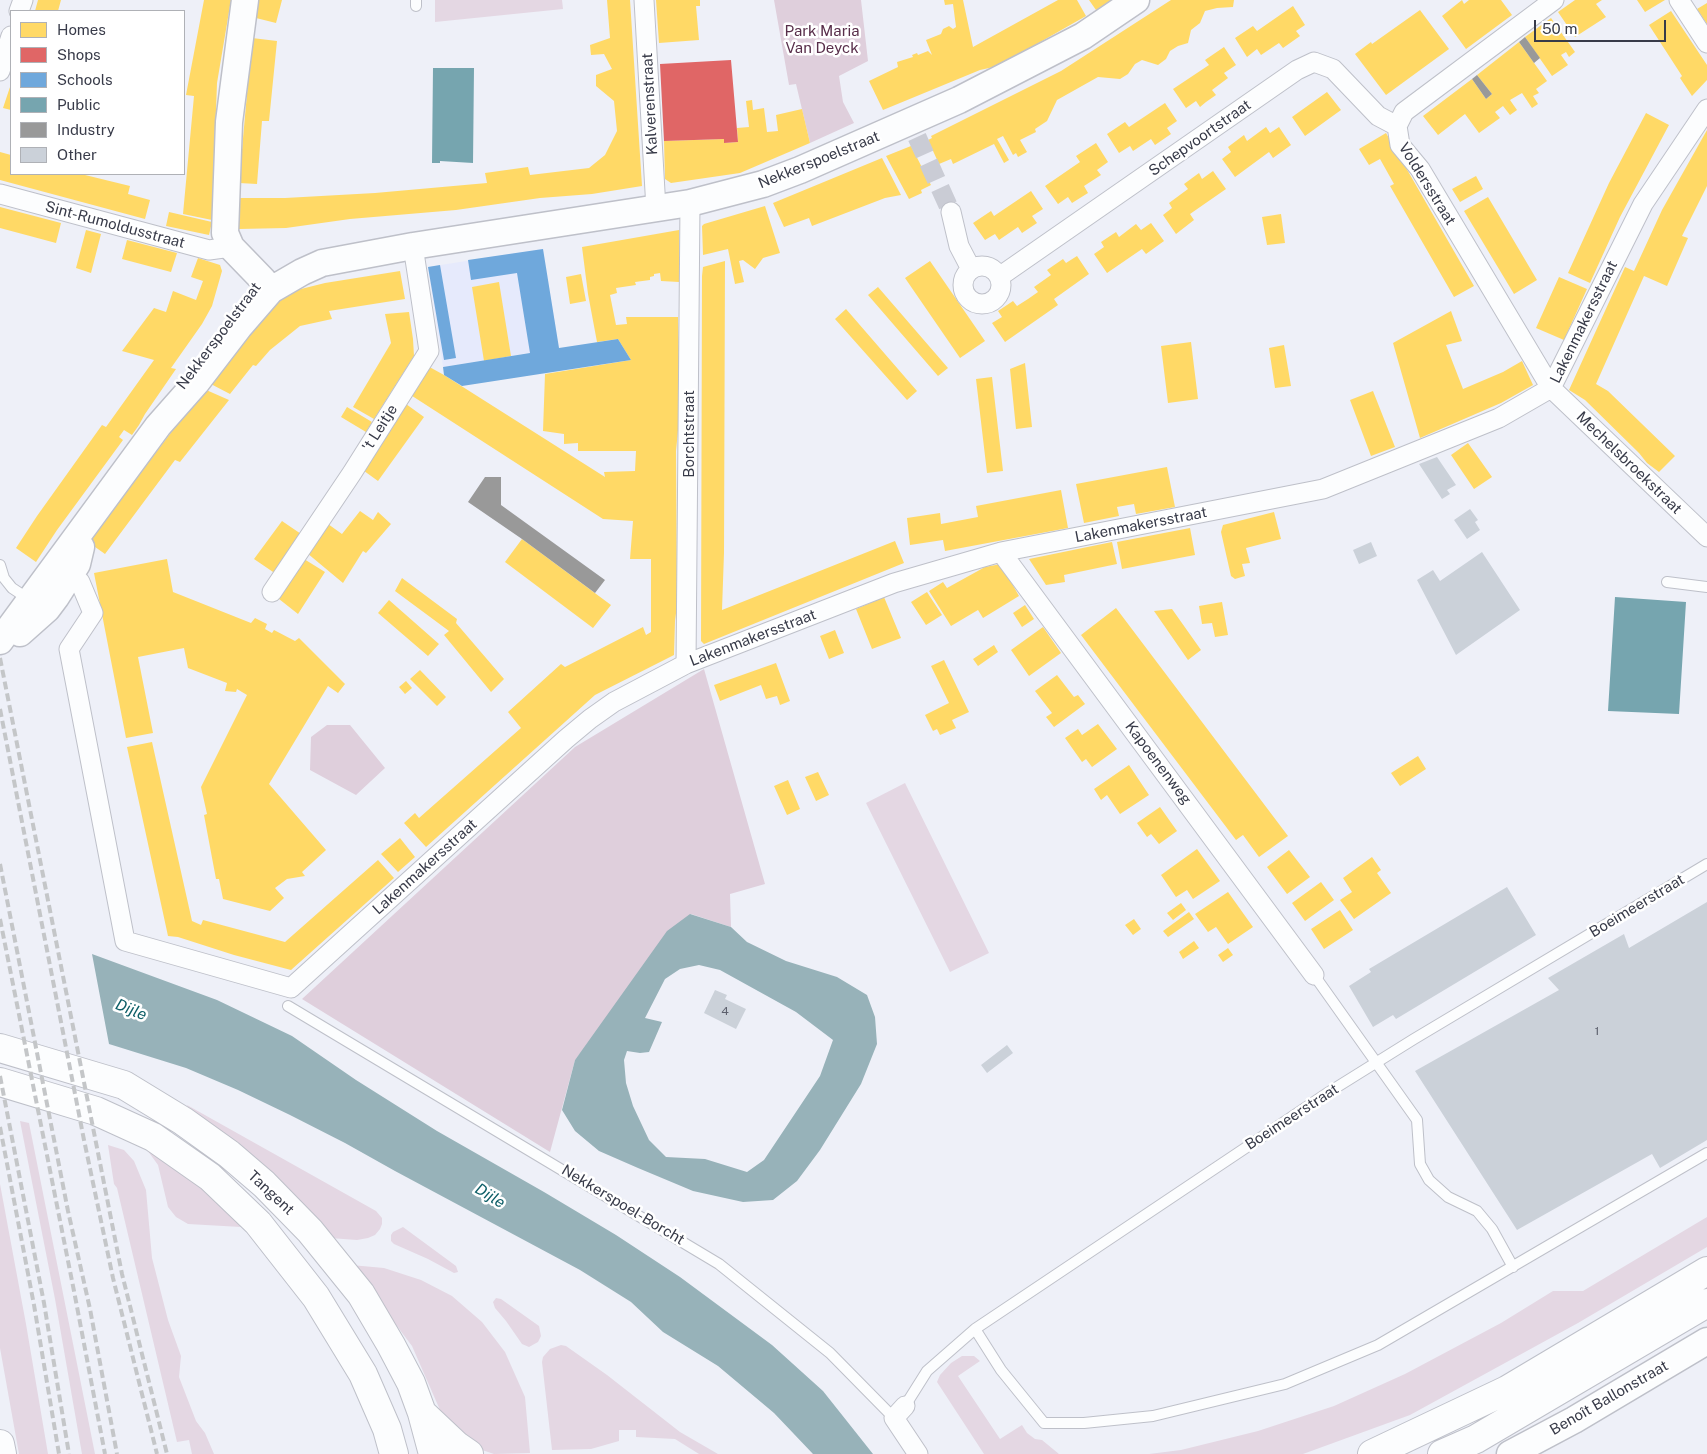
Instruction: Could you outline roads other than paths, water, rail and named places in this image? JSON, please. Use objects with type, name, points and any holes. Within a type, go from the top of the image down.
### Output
[{"type":"main road","points":[[245,0],[229,122],[225,232],[231,248],[267,284]]},
{"type":"main road","name":"Nekkerspoelstraat","points":[[0,649],[30,626],[47,609],[63,570],[88,522],[158,426],[240,326],[267,284],[322,263],[413,246],[690,204],[763,184],[912,130],[959,100],[1083,36],[1136,0]]},
{"type":"main road","name":"Nekkerspoelstraat","points":[[0,641],[31,600],[63,570]]},
{"type":"main road","name":"Tangent","points":[[0,1048],[124,1085],[182,1121],[229,1154],[264,1184],[310,1231],[361,1294],[403,1368],[422,1413],[433,1454]]},
{"type":"main road","name":"Tangent","points":[[0,1082],[96,1111],[153,1137],[210,1177],[258,1223],[316,1297],[363,1374],[387,1429],[394,1454]]},
{"type":"main road","points":[[1372,1454],[1507,1390],[1707,1271]]},
{"type":"main road","points":[[1442,1454],[1476,1439],[1707,1303]]},
{"type":"main road","name":"Benoît Ballonstraat","points":[[1510,1454],[1574,1420],[1707,1341]]},
{"type":"main road","points":[[422,1413],[456,1445],[469,1454]]},
{"type":"main road","points":[[0,1444],[2,1454]]},
{"type":"street","name":"Kalverenstraat","points":[[644,0],[656,209]]},
{"type":"street","name":"Voldersstraat","points":[[1551,388],[1420,170],[1400,145],[1397,126],[1404,112],[1554,0]]},
{"type":"street","points":[[1679,0],[1707,43]]},
{"type":"street","points":[[0,71],[10,39]]},
{"type":"street","name":"Schepvoortstraat","points":[[1000,277],[1297,70],[1314,62],[1333,69],[1378,116],[1397,126]]},
{"type":"street","name":"Lakenmakersstraat","points":[[63,570],[80,582],[92,613],[69,649],[125,941],[291,988],[590,719],[614,702],[686,664],[894,583],[1001,552],[1323,489],[1499,418],[1551,388],[1643,204],[1707,109]]},
{"type":"street","name":"Sint-Rumoldusstraat","points":[[0,194],[209,250],[231,248]]},
{"type":"street","name":"Borchtstraat","points":[[686,664],[690,204]]},
{"type":"street","points":[[951,212],[959,246],[971,269]]},
{"type":"street","name":"'t Leitje","points":[[272,592],[352,473],[429,351],[413,246]]},
{"type":"street","points":[[986,266],[996,271],[1000,277],[1001,289],[998,295],[989,303],[977,303],[966,296],[963,285],[971,269],[986,266]]},
{"type":"street","name":"Mechelsbroekstraat","points":[[1551,388],[1707,537]]},
{"type":"street","name":"Kapoenenweg","points":[[1001,552],[1314,975]]},
{"type":"street","name":"Nekkerspoel-Borcht","points":[[900,1412],[918,1454]]},
{"type":"lane","points":[[0,565],[4,578],[12,588],[31,600]]},
{"type":"lane","points":[[1667,582],[1707,586]]},
{"type":"lane","name":"Boeimeerstraat","points":[[900,1412],[926,1371],[975,1329],[1376,1062],[1707,864]]},
{"type":"lane","points":[[1314,975],[1418,1120],[1420,1164],[1429,1180],[1448,1197],[1477,1210],[1492,1229],[1513,1267]]},
{"type":"lane","name":"Nekkerspoel-Borcht","points":[[288,1006],[719,1264],[900,1412]]},
{"type":"lane","points":[[975,1329],[1001,1370],[1044,1423],[1084,1423],[1153,1416],[1284,1384],[1378,1345],[1707,1153]]},
{"type":"water","points":[[690,914],[731,927],[747,942],[786,961],[837,977],[867,995],[875,1017],[877,1044],[861,1084],[820,1150],[797,1181],[773,1200],[743,1202],[693,1191],[638,1168],[599,1151],[575,1131],[562,1110],[575,1060],[667,931]],"holes":[[[699,965],[720,970],[796,1012],[833,1040],[820,1076],[764,1160],[747,1172],[705,1159],[666,1157],[649,1140],[633,1106],[626,1083],[624,1060],[627,1051],[649,1052],[662,1022],[645,1018],[665,979],[680,969]]]},
{"type":"water","name":"Dijle","points":[[92,954],[217,1000],[292,1036],[356,1080],[437,1131],[616,1235],[680,1277],[772,1345],[823,1391],[873,1454],[813,1454],[774,1413],[718,1366],[663,1332],[631,1302],[580,1270],[345,1143],[238,1090],[186,1068],[109,1044]]},
{"type":"tunnel","points":[[917,137],[951,212]]},
{"type":"railway","points":[[0,658],[122,1274],[167,1454]]},
{"type":"railway","points":[[0,709],[84,1140],[113,1278],[157,1454]]},
{"type":"railway","points":[[0,864],[68,1211],[90,1309],[117,1454]]},
{"type":"railway","points":[[0,919],[105,1454]]},
{"type":"railway","points":[[0,1076],[44,1303],[69,1454]]},
{"type":"railway","points":[[0,1127],[34,1305],[59,1454]]},
{"type":"park label","name":"Park Maria Van Deyck","points":[[822,40]]}]
